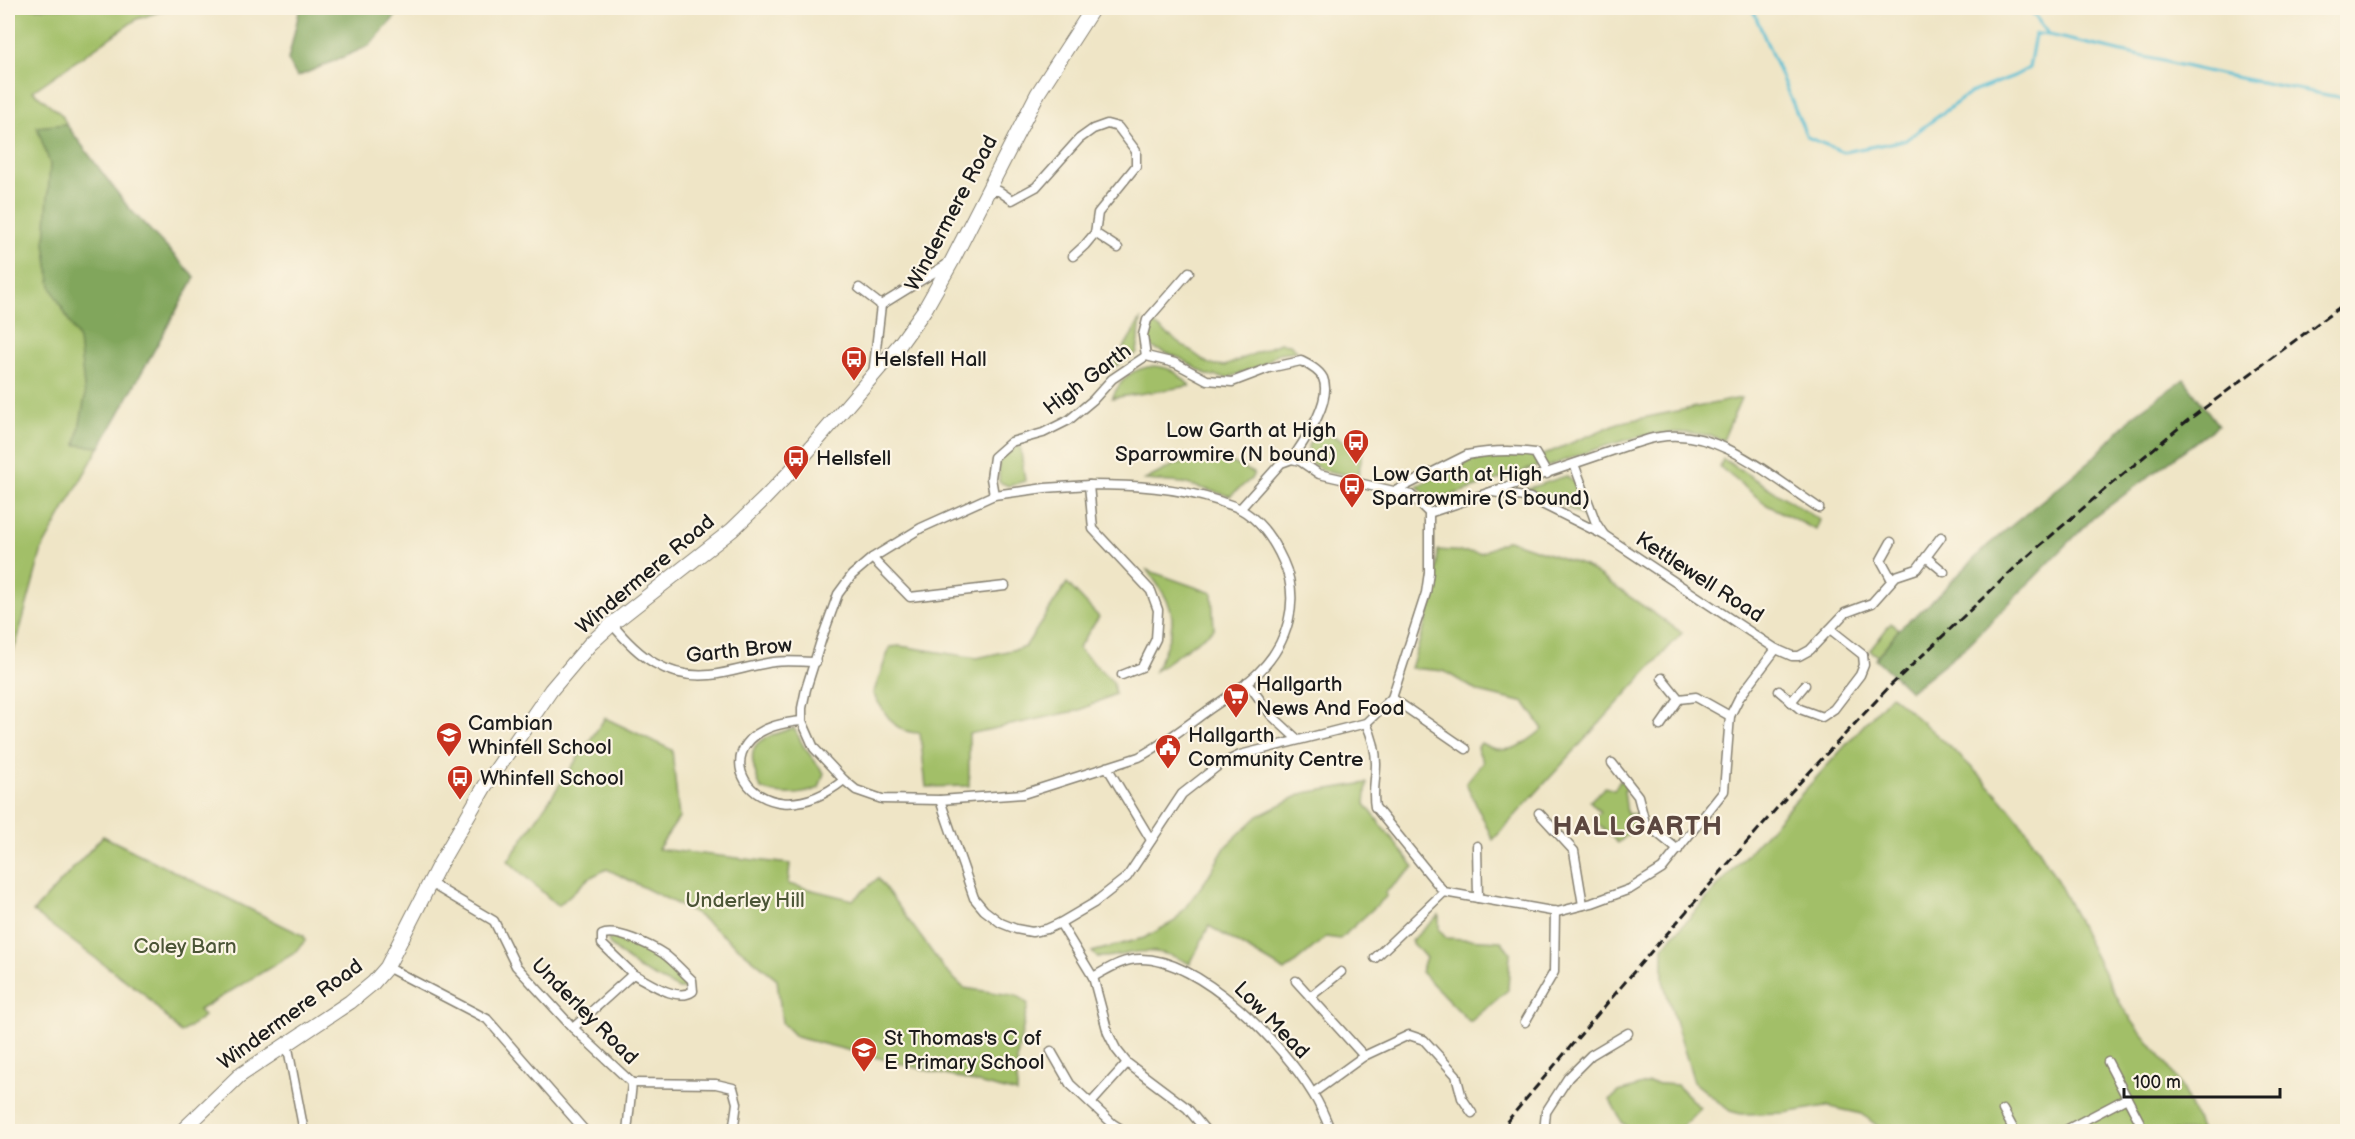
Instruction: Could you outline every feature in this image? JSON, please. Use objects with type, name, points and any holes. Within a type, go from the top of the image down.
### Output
[{"type":"highway","name":"Windermere Road","points":[[181,1131],[239,1076],[350,1002],[373,983],[387,967],[430,883],[485,786],[530,719],[590,644],[612,624],[732,530],[789,473],[900,344],[952,261],[1038,93],[1093,8]]},
{"type":"street","points":[[989,189],[999,191],[1012,201],[1036,188],[1079,139],[1093,129],[1107,124],[1118,127],[1136,151],[1136,166],[1098,213],[1095,233],[1073,256]]},
{"type":"street","points":[[1095,233],[1118,248]]},
{"type":"street","points":[[881,305],[952,261]]},
{"type":"street","points":[[1146,356],[1143,335],[1147,320],[1189,272]]},
{"type":"street","points":[[859,288],[881,305]]},
{"type":"street","points":[[873,375],[881,305]]},
{"type":"street","name":"High Garth","points":[[994,495],[991,478],[994,457],[1011,442],[1043,433],[1069,420],[1093,400],[1112,379],[1146,356],[1175,363],[1207,380],[1232,382],[1269,368],[1301,361],[1315,369],[1323,379],[1325,395],[1312,429],[1292,459],[1281,463],[1240,508]]},
{"type":"street","points":[[1429,513],[1659,437],[1696,438],[1730,449],[1819,508]]},
{"type":"street","points":[[1397,490],[1467,456],[1476,454],[1535,453],[1547,474]]},
{"type":"street","points":[[940,800],[974,898],[984,910],[1002,923],[1016,929],[1032,932],[1047,929],[1094,903],[1127,877],[1182,794],[1219,765],[1240,755],[1298,739],[1331,734],[1366,723],[1392,698],[1426,593],[1429,572],[1429,513],[1411,495],[1319,474],[1300,461],[1292,459]]},
{"type":"street","name":"Kettlewell Road","points":[[1574,464],[1596,524],[1604,536]]},
{"type":"street","points":[[1089,485],[1094,529],[1150,591],[1158,610],[1156,639],[1142,667],[1122,675]]},
{"type":"street","points":[[1089,485],[1142,485],[1191,492],[1240,508],[1259,524],[1276,545],[1286,567],[1291,592],[1290,617],[1282,642],[1269,661],[1247,682],[1156,748],[1139,756],[1023,794],[940,800],[882,799],[856,790],[814,748],[802,721],[806,689],[838,594],[852,574],[872,558],[921,528],[994,495],[1089,485]]},
{"type":"street","name":"Kettlewell Road","points":[[1492,492],[1530,498],[1604,536],[1776,649]]},
{"type":"street","points":[[1366,723],[1374,740],[1375,807],[1444,892],[1554,911],[1583,905],[1630,890],[1662,869],[1724,791],[1730,716],[1739,698],[1776,649],[1792,656],[1799,656],[1810,650],[1845,613],[1872,603],[1896,576],[1917,569],[1941,537]]},
{"type":"street","points":[[1891,542],[1881,560],[1892,580]]},
{"type":"street","points":[[1926,557],[1944,572]]},
{"type":"street","points":[[872,558],[910,597],[1005,586]]},
{"type":"street","name":"Garth Brow","points":[[612,624],[652,663],[681,675],[710,675],[776,661],[816,662]]},
{"type":"street","points":[[1779,691],[1800,709],[1822,717],[1834,709],[1860,675],[1864,665],[1863,655],[1830,629]]},
{"type":"street","points":[[1662,678],[1679,699]]},
{"type":"street","points":[[1247,682],[1270,715],[1298,739]]},
{"type":"street","points":[[1791,702],[1805,685]]},
{"type":"street","points":[[1660,726],[1679,699],[1696,696],[1730,716]]},
{"type":"street","points":[[1392,698],[1466,749]]},
{"type":"street","points":[[802,721],[783,722],[753,735],[739,760],[741,774],[748,785],[763,799],[801,803],[828,794],[844,780]]},
{"type":"street","points":[[1612,764],[1638,796],[1646,823],[1678,850]]},
{"type":"street","points":[[1107,767],[1151,840]]},
{"type":"street","points":[[1539,813],[1574,851],[1583,905]]},
{"type":"street","points":[[1477,846],[1478,898]]},
{"type":"street","name":"Underley Road","points":[[430,883],[494,921],[516,966],[573,1028],[632,1083],[627,1131]]},
{"type":"street","points":[[1375,958],[1444,892]]},
{"type":"street","points":[[1525,1022],[1554,972],[1554,911]]},
{"type":"street","points":[[1060,923],[1093,977],[1108,1033],[1116,1049],[1127,1063],[1187,1108],[1207,1131]]},
{"type":"street","points":[[608,932],[620,933],[664,954],[692,980],[693,991],[688,995],[674,994],[633,974],[602,944],[602,935],[608,932]]},
{"type":"street","name":"Low Mead","points":[[1093,977],[1116,964],[1139,959],[1165,962],[1212,986],[1274,1043],[1313,1093],[1331,1131]]},
{"type":"street","points":[[387,967],[487,1019],[586,1131]]},
{"type":"street","points":[[1310,997],[1341,972]]},
{"type":"street","points":[[573,1028],[633,974]]},
{"type":"street","points":[[1296,981],[1364,1056]]},
{"type":"street","points":[[1544,1131],[1546,1112],[1568,1078],[1591,1055],[1628,1034]]},
{"type":"street","points":[[1313,1093],[1364,1056],[1409,1035],[1424,1040],[1456,1075],[1462,1098],[1472,1113]]},
{"type":"street","points":[[286,1043],[304,1131]]},
{"type":"street","points":[[1051,1051],[1070,1084],[1092,1102],[1113,1124],[1126,1131]]},
{"type":"street","points":[[2108,1062],[2145,1131]]},
{"type":"street","points":[[1092,1102],[1127,1063]]},
{"type":"street","points":[[632,1083],[716,1084],[733,1088],[737,1103],[733,1131]]},
{"type":"street","points":[[2062,1131],[2127,1098]]},
{"type":"street","points":[[2003,1110],[2015,1131]]},
{"type":"green space","points":[[8,8],[171,8],[137,19],[33,91],[62,115],[103,203],[195,277],[42,549],[17,641],[8,664]]},
{"type":"green space","points":[[300,8],[403,8],[369,46],[297,77],[288,60]]},
{"type":"green space","points":[[66,124],[128,207],[195,277],[100,447],[76,445],[85,397],[79,340],[51,287],[45,243],[50,164],[37,127]]},
{"type":"green space","points":[[1141,319],[1137,353],[1111,369]]},
{"type":"green space","points":[[1152,323],[1209,364],[1225,366],[1280,343],[1290,344],[1297,351],[1279,353],[1262,365],[1227,378],[1207,375],[1180,358],[1153,348],[1149,341],[1148,331]]},
{"type":"green space","points":[[1156,366],[1175,372],[1190,386],[1112,398],[1124,379],[1134,371]]},
{"type":"green space","points":[[2184,379],[2218,425],[2093,518],[1968,645],[1910,691],[1876,659],[1899,629],[1929,604],[1988,545],[2090,461],[2135,414]]},
{"type":"green space","points":[[1741,398],[1723,440],[1701,434],[1656,434],[1611,444],[1546,467],[1541,456],[1618,423]]},
{"type":"green space","points":[[1322,429],[1342,441],[1358,440],[1364,444],[1358,477],[1323,470],[1309,462],[1308,445]]},
{"type":"green space","points":[[1020,445],[1025,481],[1009,486],[999,482],[999,461]]},
{"type":"green space","points":[[1527,455],[1534,457],[1539,466],[1440,499],[1431,498],[1417,486],[1474,459]]},
{"type":"green space","points":[[1723,459],[1820,520],[1816,530],[1767,505],[1720,467]]},
{"type":"green space","points":[[1196,460],[1229,461],[1254,473],[1251,479],[1230,496],[1183,483],[1145,480],[1174,465]]},
{"type":"green space","points":[[1566,476],[1575,483],[1586,511],[1583,516],[1546,496],[1526,489]]},
{"type":"green space","points":[[1508,540],[1585,566],[1682,633],[1493,840],[1466,783],[1483,762],[1477,748],[1481,743],[1498,750],[1514,748],[1543,729],[1525,703],[1479,692],[1444,671],[1411,668],[1435,594],[1438,550],[1481,553]]},
{"type":"green space","points":[[1147,570],[1212,593],[1214,629],[1155,671],[1168,641],[1172,618],[1165,597]]},
{"type":"green space","points":[[1067,583],[1099,617],[1078,648],[1113,682],[1115,694],[1080,710],[969,734],[969,786],[926,787],[920,733],[903,730],[897,726],[887,716],[873,694],[890,647],[900,646],[977,658],[1025,647]]},
{"type":"green space","points":[[1891,623],[1899,629],[1878,656],[1870,650]]},
{"type":"green space","points":[[1891,695],[1980,776],[2026,830],[2064,893],[2119,1001],[2178,1082],[2201,1131],[1885,1132],[1862,1114],[1826,1106],[1785,1113],[1741,1114],[1730,1111],[1694,1082],[1663,981],[1663,947]]},
{"type":"green space","name":"Underley Hill","points":[[605,718],[672,750],[679,818],[658,849],[790,864],[788,884],[853,900],[878,878],[945,970],[964,988],[1018,996],[1028,1004],[1017,1057],[1017,1093],[796,1037],[782,1023],[777,979],[695,913],[607,869],[589,878],[558,906],[508,861]]},
{"type":"green space","points":[[794,728],[804,747],[824,773],[819,788],[805,793],[790,794],[761,789],[753,762],[755,746],[768,737]]},
{"type":"green space","points":[[1620,781],[1630,789],[1624,790],[1627,814],[1639,814],[1642,822],[1618,843],[1593,820],[1600,812],[1590,801],[1605,787],[1614,790]]},
{"type":"green space","points":[[1367,783],[1365,804],[1414,867],[1385,893],[1387,896],[1340,939],[1326,937],[1285,971],[1209,926],[1190,964],[1175,957],[1154,952],[1097,957],[1092,952],[1144,938],[1175,921],[1206,880],[1226,846],[1258,816],[1304,793]]},
{"type":"green space","name":"Coley Barn","points":[[103,836],[304,936],[305,941],[293,954],[199,1010],[204,1016],[181,1033],[144,994],[33,912]]},
{"type":"green space","points":[[1439,915],[1439,930],[1446,938],[1501,941],[1510,952],[1508,990],[1470,1022],[1421,972],[1426,958],[1411,941]]},
{"type":"green space","points":[[612,937],[632,944],[666,962],[682,978],[686,987],[679,989],[639,969],[610,945],[608,940]]},
{"type":"green space","points":[[1649,1083],[1677,1085],[1700,1108],[1678,1131],[1631,1131],[1622,1122],[1610,1100],[1619,1092]]},
{"type":"waterway","points":[[1752,8],[1807,137],[1844,152],[1906,140],[1970,93],[2029,68],[2035,34],[2049,35]]},
{"type":"waterway","points":[[2029,8],[2049,35],[2219,74],[2348,99]]},
{"type":"railway","points":[[1498,1132],[1791,792],[1889,687],[2021,562],[2104,490],[2187,421],[2348,301]]},
{"type":"place","name":"Helsfell Hall","points":[[854,382]]},
{"type":"place","name":"Low Garth at High Sparrowmire (N bound)","points":[[1356,465]]},
{"type":"place","name":"Hellsfell","points":[[796,481]]},
{"type":"place","name":"Low Garth at High Sparrowmire (S bound)","points":[[1352,509]]},
{"type":"place","name":"Hallgarth News And Food","points":[[1236,719]]},
{"type":"place","name":"Cambian Whinfell School","points":[[449,758]]},
{"type":"place","name":"Hallgarth Community Centre","points":[[1168,770]]},
{"type":"place","name":"Whinfell School","points":[[460,801]]},
{"type":"place","name":"St Thomas's C of E Primary School","points":[[864,1073]]},
{"type":"district","name":"HALLGARTH","points":[[1638,826]]}]
